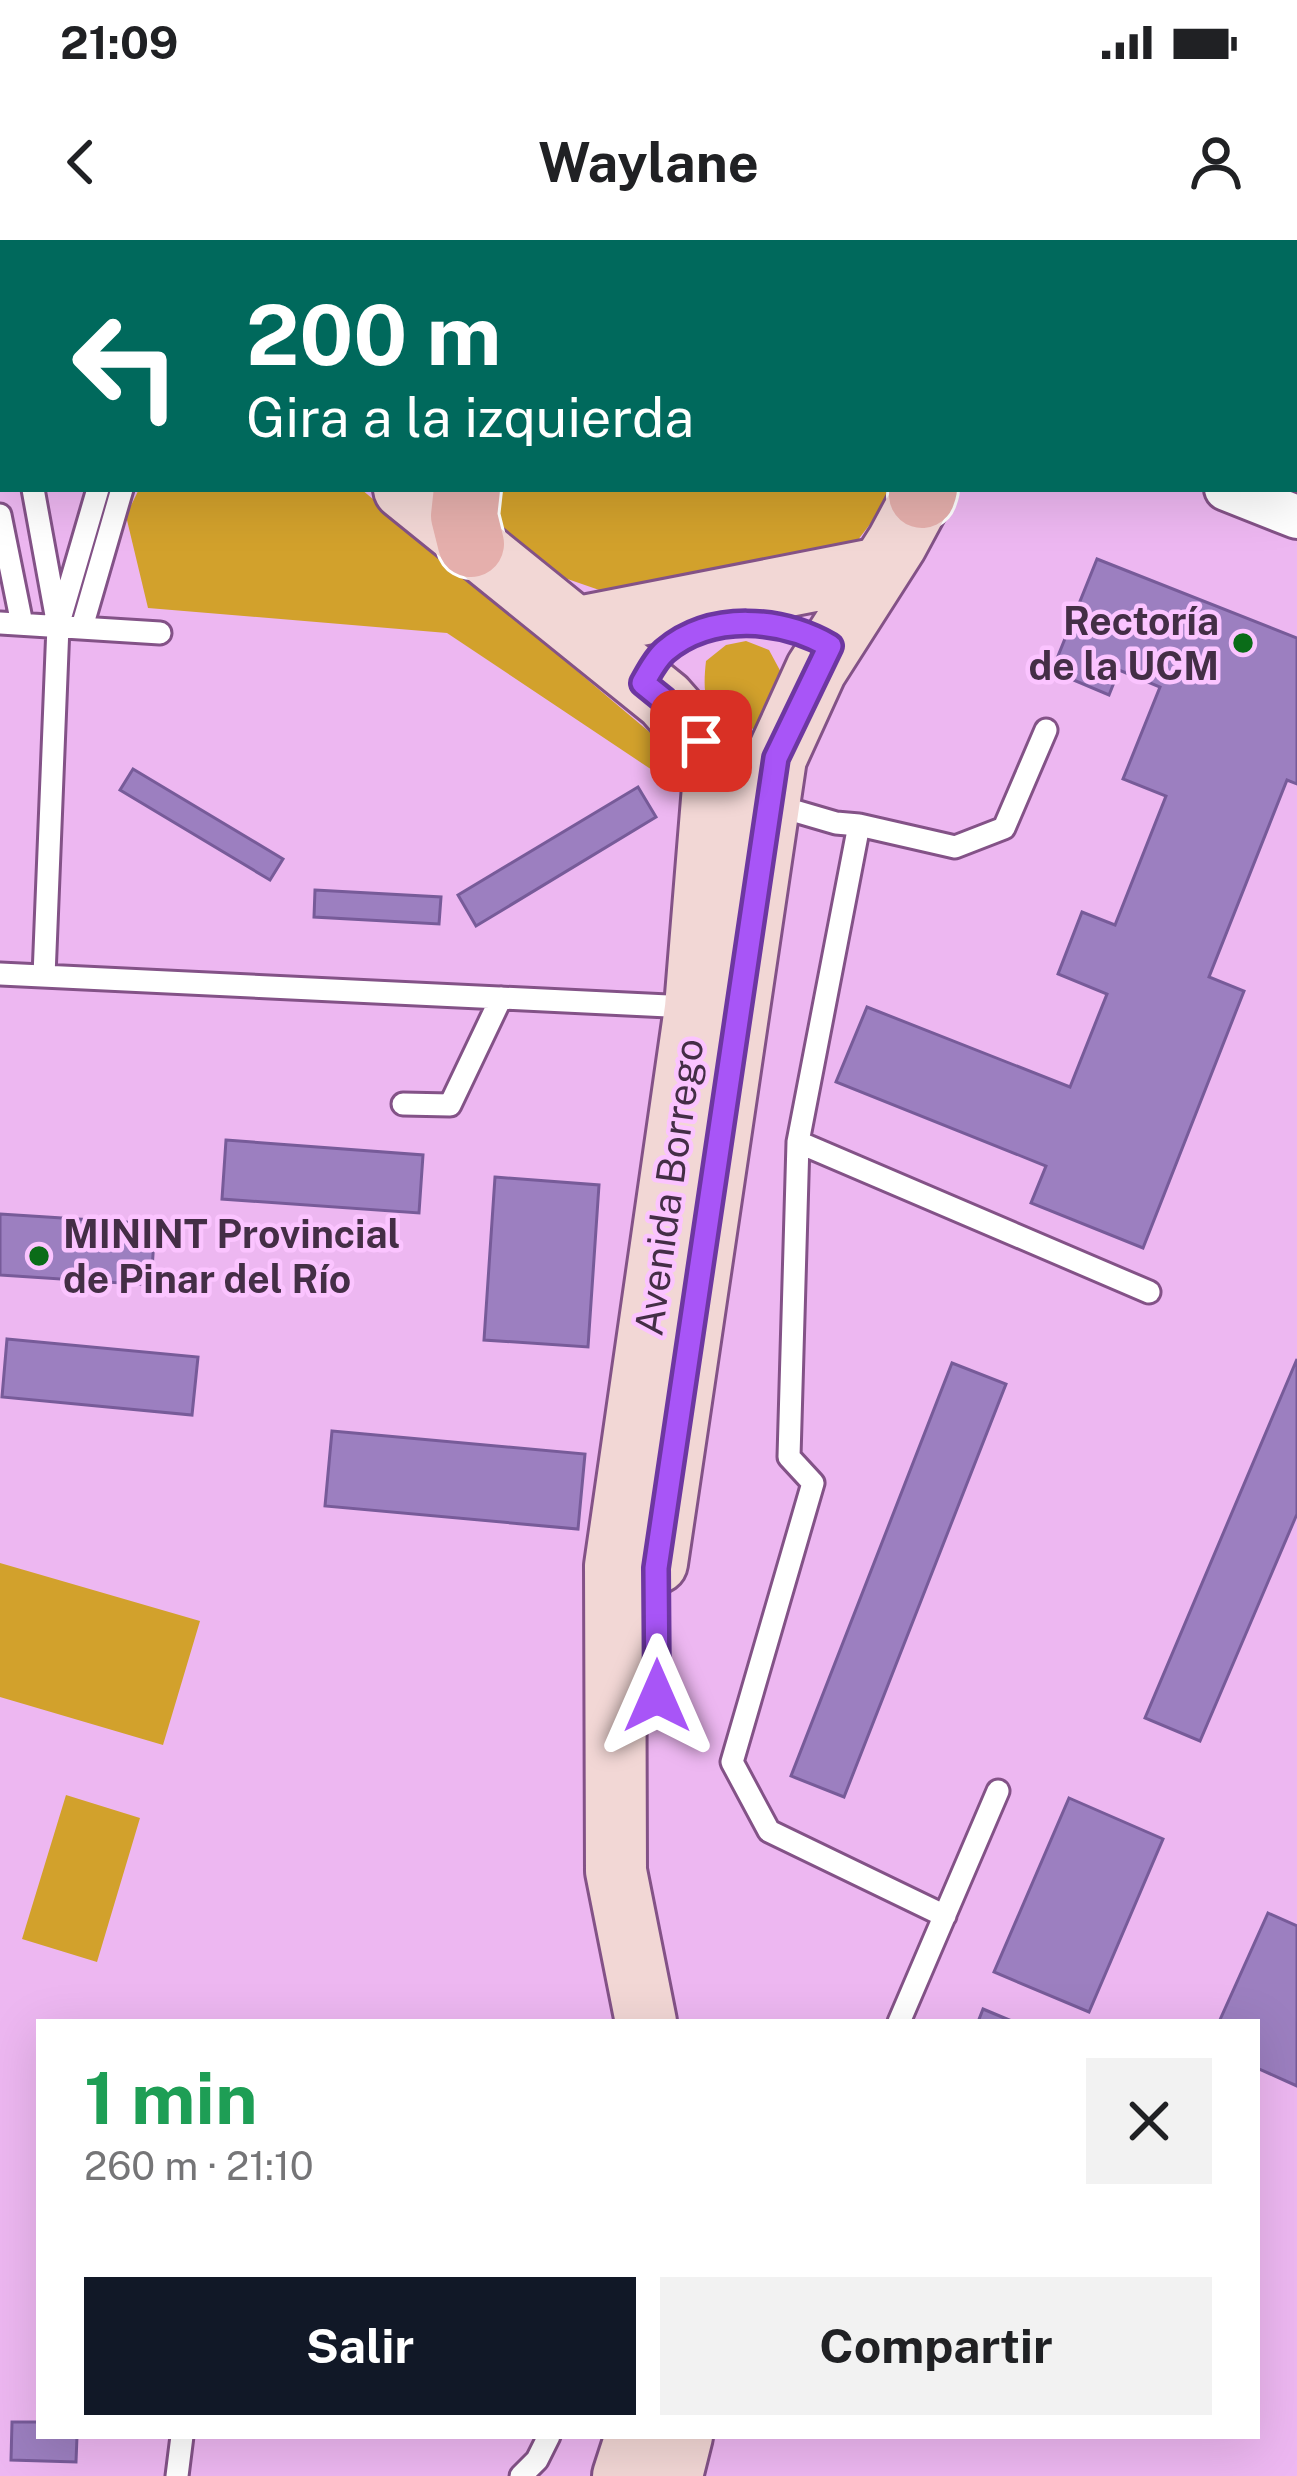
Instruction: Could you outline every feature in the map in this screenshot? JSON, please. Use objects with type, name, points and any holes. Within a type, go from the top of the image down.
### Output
[{"type":"main road","name":"Avenida Borrego","points":[[411,492],[469,517],[579,627],[664,700],[701,741],[714,775],[718,1009],[656,1568],[657,1867],[687,2019]]},
{"type":"main road","name":"Avenida Borrego","points":[[645,2019],[616,1871],[615,1566],[718,1009],[770,804],[776,758],[830,646],[923,492]]},
{"type":"main road","points":[[579,627],[880,568]]},
{"type":"main road","points":[[643,683],[662,654],[690,635],[758,621],[800,629],[830,646]]},
{"type":"main road","points":[[623,2476],[672,2454]]},
{"type":"street","points":[[1233,492],[1297,518]]},
{"type":"lane","points":[[34,492],[58,626],[44,976]]},
{"type":"lane","points":[[58,626],[97,492]]},
{"type":"lane","points":[[82,627],[121,492]]},
{"type":"lane","points":[[0,515],[11,623],[160,633]]},
{"type":"lane","points":[[770,804],[955,847],[1004,828],[1046,730]]},
{"type":"lane","points":[[859,825],[798,1142],[789,1457],[813,1483],[732,1762],[769,1831],[945,1916]]},
{"type":"lane","points":[[0,974],[718,1009]]},
{"type":"lane","points":[[403,1104],[450,1105],[501,998]]},
{"type":"lane","points":[[798,1142],[1149,1292]]},
{"type":"lane","points":[[900,2019],[998,1791]]},
{"type":"lane","points":[[177,2476],[182,2439]]},
{"type":"lane","points":[[521,2476],[537,2460],[548,2439]]},
{"type":"shaded area","points":[[138,492],[365,492],[685,762],[682,790],[447,633],[148,608],[126,516]]},
{"type":"shaded area","points":[[491,492],[895,492],[851,549],[605,592],[527,565],[488,511]]},
{"type":"shaded area","points":[[746,641],[769,650],[783,676],[756,729],[718,718],[705,690],[706,661],[726,645]]},
{"type":"shaded area","points":[[0,1563],[200,1621],[163,1745],[0,1697]]},
{"type":"shaded area","points":[[66,1795],[140,1818],[97,1962],[22,1939]]},
{"type":"building","points":[[1097,559],[1297,638],[1297,784],[1287,780],[1209,977],[1244,991],[1143,1248],[1031,1203],[1046,1166],[836,1082],[867,1007],[1070,1087],[1107,994],[1058,974],[1082,912],[1115,925],[1166,796],[1123,779],[1160,687],[1119,670],[1109,695],[1052,671]]},
{"type":"building","points":[[133,769],[283,859],[270,880],[120,790]]},
{"type":"building","points":[[638,787],[656,817],[476,926],[458,895]]},
{"type":"building","points":[[315,890],[441,897],[439,924],[314,917]]},
{"type":"building","points":[[226,1140],[423,1155],[419,1213],[222,1199]]},
{"type":"building","points":[[495,1177],[599,1185],[588,1347],[484,1340]]},
{"type":"building","points":[[0,1214],[155,1224],[151,1285],[0,1275]]},
{"type":"building","points":[[7,1339],[198,1357],[192,1415],[2,1397]]},
{"type":"building","points":[[1297,1359],[1297,1514],[1200,1741],[1145,1718]]},
{"type":"building","points":[[952,1363],[1006,1384],[844,1797],[791,1776]]},
{"type":"building","points":[[332,1431],[585,1454],[578,1529],[325,1506]]},
{"type":"building","points":[[1069,1798],[1163,1839],[1089,2012],[994,1972]]},
{"type":"building","points":[[1268,1913],[1297,1926],[1297,2086],[1260,2069],[1260,2019],[1220,2019]]},
{"type":"building","points":[[983,2009],[1007,2019],[979,2019]]},
{"type":"building","points":[[12,2422],[36,2422],[36,2439],[77,2439],[76,2462],[11,2460]]},
{"type":"place","name":"Rectoría de la UCM","points":[[1243,643]]},
{"type":"place","name":"MININT Provincial de Pinar del Río","points":[[39,1256]]},
{"type":"route","points":[[657,1696],[656,1568],[776,758],[830,646],[800,629],[758,621],[690,635],[662,654],[643,683],[701,741]]}]
